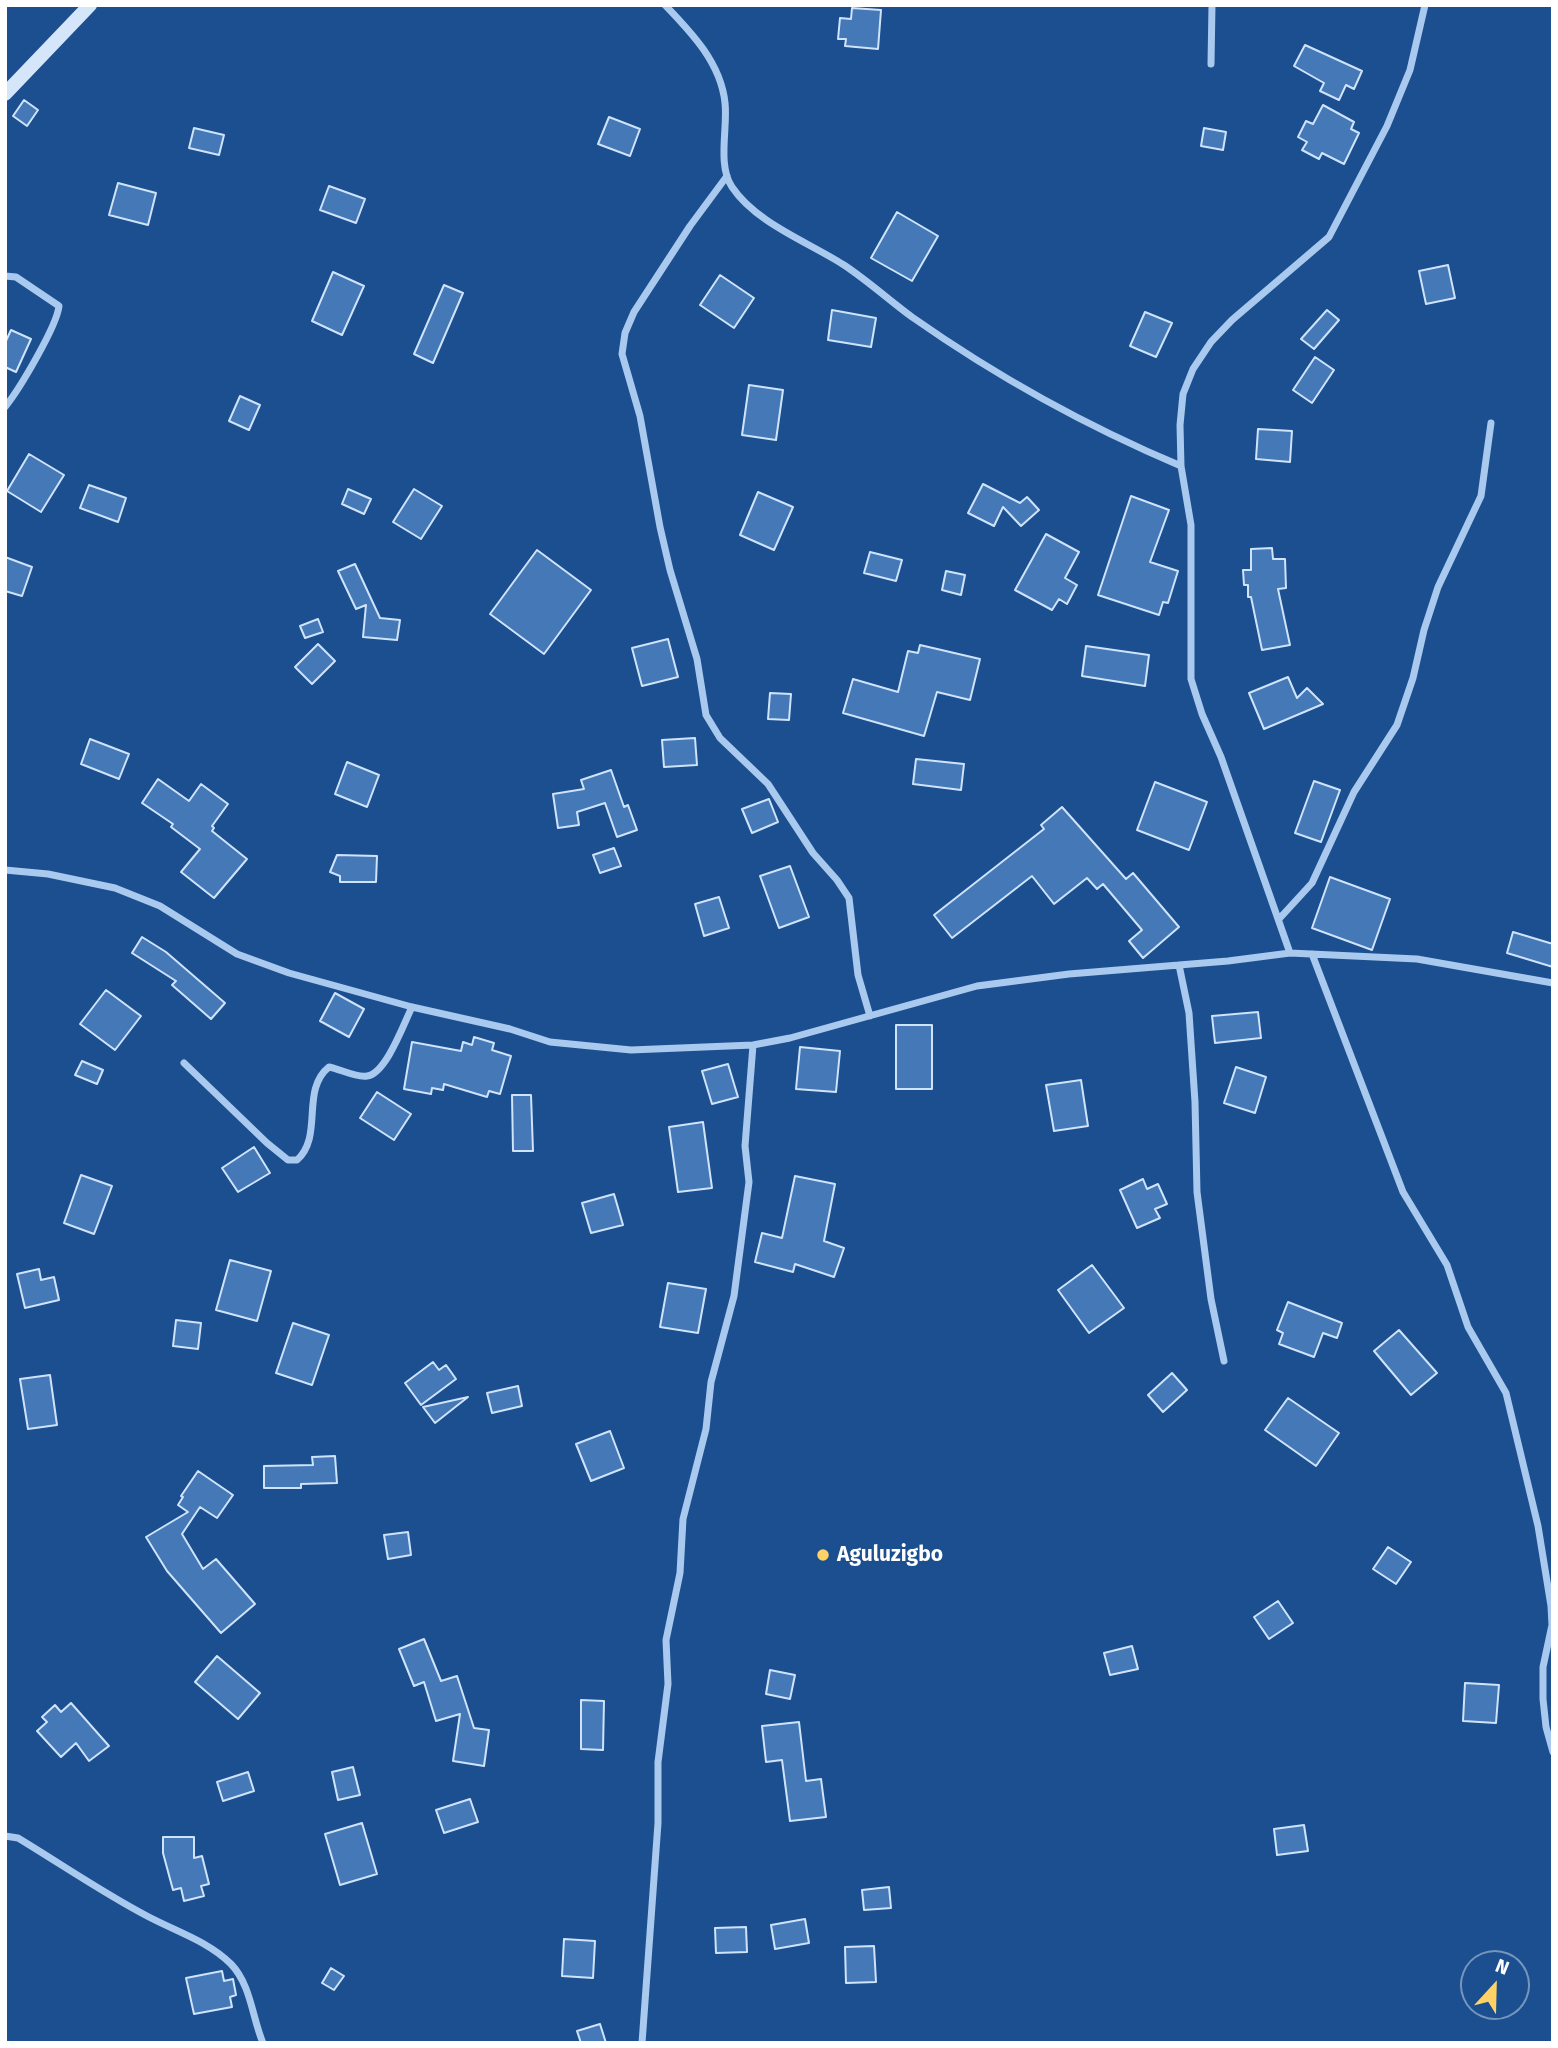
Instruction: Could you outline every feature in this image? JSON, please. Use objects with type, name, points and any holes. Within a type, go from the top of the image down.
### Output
[{"type":"main road","points":[[5,94],[90,5]]},
{"type":"street","points":[[665,5],[687,28],[711,60],[722,85],[727,176],[731,186],[747,204],[797,240],[843,264],[910,315],[986,366],[1065,412],[1135,447],[1181,466]]},
{"type":"street","points":[[1211,64],[1212,5]]},
{"type":"street","points":[[1290,953],[1191,679],[1191,525],[1181,466],[1180,425],[1183,394],[1193,369],[1211,342],[1231,320],[1329,237],[1387,126],[1410,70],[1425,5]]},
{"type":"street","points":[[727,176],[690,226],[634,312],[625,333],[622,354],[640,416],[670,570],[697,659],[706,715],[720,738],[768,784],[813,853],[849,898],[855,955],[870,1016]]},
{"type":"street","points":[[5,276],[16,278],[59,306],[41,347],[5,407]]},
{"type":"street","points":[[1279,919],[1312,883],[1354,792],[1397,725],[1438,587],[1481,496],[1491,423]]},
{"type":"street","points":[[5,870],[48,874],[115,888],[160,906],[237,954],[289,973],[412,1007],[510,1029],[550,1042],[631,1050],[752,1045],[790,1038],[976,986],[1069,974],[1290,953],[1417,959],[1553,983]]},
{"type":"street","points":[[1312,954],[1403,1192],[1447,1265],[1468,1327],[1506,1393],[1538,1526],[1551,1606],[1552,1625],[1543,1667],[1543,1699],[1546,1727],[1553,1752]]},
{"type":"street","points":[[1180,965],[1189,1013],[1200,1226],[1224,1361]]},
{"type":"street","points":[[184,1063],[267,1143],[288,1160],[297,1160],[307,1151],[314,1096],[322,1073],[329,1067],[366,1077],[376,1072],[392,1050],[412,1007]]},
{"type":"street","points":[[642,2043],[658,1823],[658,1762],[668,1684],[666,1640],[680,1573],[683,1519],[706,1429],[711,1382],[734,1296],[749,1182],[745,1146],[752,1045]]},
{"type":"street","points":[[5,1836],[18,1838],[147,1917],[184,1933],[216,1952],[232,1965],[246,1987],[263,2043]]},
{"type":"building","points":[[852,8],[881,10],[878,49],[845,46],[846,39],[838,39],[840,18],[851,19]]},
{"type":"building","points":[[1305,45],[1362,71],[1354,89],[1346,85],[1339,100],[1320,91],[1324,83],[1294,66]]},
{"type":"building","points":[[24,100],[38,110],[27,126],[13,116]]},
{"type":"building","points":[[1323,105],[1354,122],[1351,129],[1359,133],[1344,164],[1322,153],[1319,159],[1302,150],[1307,142],[1298,137],[1306,121],[1313,124]]},
{"type":"building","points":[[609,117],[640,129],[630,156],[598,144]]},
{"type":"building","points":[[194,128],[224,135],[219,155],[189,148]]},
{"type":"building","points":[[1204,128],[1226,132],[1223,150],[1201,146]]},
{"type":"building","points":[[118,183],[156,193],[148,225],[109,215]]},
{"type":"building","points":[[329,186],[365,199],[356,223],[320,210]]},
{"type":"building","points":[[897,212],[938,236],[912,281],[871,258]]},
{"type":"building","points":[[1448,265],[1455,298],[1426,304],[1419,271]]},
{"type":"building","points":[[333,272],[364,286],[342,335],[312,321]]},
{"type":"building","points":[[720,275],[754,298],[734,328],[700,305]]},
{"type":"building","points":[[444,285],[463,293],[433,363],[414,354]]},
{"type":"building","points":[[832,310],[876,318],[871,347],[828,340]]},
{"type":"building","points":[[1327,310],[1339,320],[1314,349],[1301,339]]},
{"type":"building","points":[[1145,312],[1172,323],[1156,357],[1130,346]]},
{"type":"building","points":[[11,330],[31,339],[16,372],[5,367],[5,343]]},
{"type":"building","points":[[1315,357],[1334,370],[1312,403],[1293,390]]},
{"type":"building","points":[[749,385],[783,390],[776,440],[742,435]]},
{"type":"building","points":[[240,396],[260,405],[249,430],[229,421]]},
{"type":"building","points":[[1258,429],[1292,431],[1290,462],[1256,459]]},
{"type":"building","points":[[29,454],[64,475],[41,512],[7,491]]},
{"type":"building","points":[[983,484],[1020,503],[1027,497],[1039,510],[1021,526],[1003,507],[994,526],[968,513]]},
{"type":"building","points":[[89,485],[126,498],[118,522],[80,508]]},
{"type":"building","points":[[348,489],[371,499],[364,514],[342,504]]},
{"type":"building","points":[[414,489],[442,506],[421,539],[393,522]]},
{"type":"building","points":[[758,492],[793,507],[774,550],[740,535]]},
{"type":"building","points":[[1131,496],[1169,510],[1150,562],[1178,571],[1168,603],[1163,602],[1159,615],[1098,595]]},
{"type":"building","points":[[1046,534],[1079,552],[1065,578],[1077,585],[1067,604],[1059,599],[1052,610],[1015,590]]},
{"type":"building","points":[[1272,548],[1273,559],[1285,559],[1286,588],[1278,589],[1290,645],[1262,650],[1251,597],[1248,597],[1248,585],[1244,585],[1243,570],[1251,570],[1251,549]]},
{"type":"building","points":[[537,550],[591,590],[544,654],[490,614]]},
{"type":"building","points":[[870,552],[902,560],[896,581],[864,573]]},
{"type":"building","points":[[5,557],[32,567],[22,596],[5,591]]},
{"type":"building","points":[[355,564],[380,618],[400,620],[397,640],[363,637],[366,605],[356,609],[338,571]]},
{"type":"building","points":[[946,571],[965,575],[961,595],[942,590]]},
{"type":"building","points":[[318,619],[323,632],[305,638],[300,626]]},
{"type":"building","points":[[668,639],[678,677],[642,686],[632,648]]},
{"type":"building","points":[[318,644],[335,661],[312,684],[295,667]]},
{"type":"building","points":[[920,645],[980,659],[970,700],[937,692],[924,736],[843,713],[853,679],[898,692],[908,651],[918,653]]},
{"type":"building","points":[[1086,646],[1149,655],[1145,686],[1082,676]]},
{"type":"building","points":[[1288,677],[1297,698],[1307,688],[1323,704],[1264,729],[1249,693]]},
{"type":"building","points":[[770,693],[791,694],[789,720],[768,719]]},
{"type":"building","points":[[695,738],[697,765],[664,767],[662,740]]},
{"type":"building","points":[[90,739],[129,754],[119,779],[81,764]]},
{"type":"building","points":[[916,759],[964,764],[961,790],[913,784]]},
{"type":"building","points":[[347,762],[379,775],[367,807],[335,794]]},
{"type":"building","points":[[611,770],[624,807],[628,805],[637,830],[617,837],[605,803],[577,812],[579,825],[558,828],[553,794],[584,789],[581,780]]},
{"type":"building","points":[[158,779],[189,801],[201,784],[228,804],[212,826],[212,831],[247,859],[214,898],[181,872],[200,849],[171,827],[173,824],[142,803]]},
{"type":"building","points":[[1314,781],[1340,790],[1321,842],[1295,833]]},
{"type":"building","points":[[1155,782],[1207,802],[1189,850],[1137,830]]},
{"type":"building","points":[[769,799],[778,822],[752,833],[742,809]]},
{"type":"building","points":[[1062,807],[1126,879],[1133,873],[1179,927],[1143,958],[1129,941],[1142,930],[1103,884],[1097,889],[1087,878],[1054,904],[1032,876],[952,938],[934,915],[1044,829],[1041,825]]},
{"type":"building","points":[[614,848],[621,866],[600,873],[593,855]]},
{"type":"building","points":[[337,855],[377,856],[376,882],[340,882],[340,876],[330,872]]},
{"type":"building","points":[[790,866],[809,917],[779,928],[760,876]]},
{"type":"building","points":[[1330,877],[1390,899],[1372,950],[1312,928]]},
{"type":"building","points":[[719,897],[729,928],[704,936],[695,904]]},
{"type":"building","points":[[1513,932],[1553,944],[1553,967],[1507,953]]},
{"type":"building","points":[[142,937],[166,952],[225,1003],[211,1019],[172,985],[176,981],[132,953]]},
{"type":"building","points":[[106,990],[141,1016],[115,1050],[80,1024]]},
{"type":"building","points":[[335,993],[364,1009],[349,1037],[320,1021]]},
{"type":"building","points":[[1258,1012],[1261,1038],[1215,1043],[1212,1016]]},
{"type":"building","points":[[896,1025],[932,1025],[932,1089],[896,1089]]},
{"type":"building","points":[[474,1037],[494,1043],[492,1050],[511,1056],[500,1094],[489,1091],[487,1097],[444,1084],[443,1090],[432,1088],[431,1094],[404,1089],[412,1042],[461,1051],[463,1042],[472,1045]]},
{"type":"building","points":[[800,1047],[840,1051],[836,1092],[796,1089]]},
{"type":"building","points":[[82,1061],[103,1070],[97,1084],[75,1075]]},
{"type":"building","points":[[728,1064],[738,1097],[712,1104],[702,1071]]},
{"type":"building","points":[[1236,1067],[1266,1077],[1255,1113],[1224,1103]]},
{"type":"building","points":[[1081,1080],[1088,1126],[1054,1131],[1046,1085]]},
{"type":"building","points":[[377,1092],[411,1114],[394,1140],[360,1118]]},
{"type":"building","points":[[512,1095],[531,1095],[533,1151],[513,1151]]},
{"type":"building","points":[[703,1122],[712,1188],[678,1192],[669,1127]]},
{"type":"building","points":[[254,1147],[270,1173],[238,1192],[222,1168]]},
{"type":"building","points":[[81,1175],[112,1186],[94,1234],[64,1223]]},
{"type":"building","points":[[795,1176],[835,1184],[824,1241],[844,1248],[834,1277],[795,1264],[793,1272],[755,1262],[762,1233],[782,1238]]},
{"type":"building","points":[[1143,1179],[1147,1189],[1158,1184],[1167,1204],[1155,1209],[1160,1218],[1137,1228],[1120,1190]]},
{"type":"building","points":[[614,1194],[623,1225],[591,1233],[582,1203]]},
{"type":"building","points":[[230,1260],[271,1271],[257,1321],[216,1310]]},
{"type":"building","points":[[1092,1265],[1124,1308],[1089,1333],[1058,1290]]},
{"type":"building","points":[[39,1269],[41,1280],[54,1277],[59,1300],[25,1308],[17,1274]]},
{"type":"building","points":[[668,1283],[706,1289],[698,1333],[660,1327]]},
{"type":"building","points":[[1288,1302],[1342,1323],[1337,1338],[1323,1333],[1314,1357],[1279,1344],[1283,1333],[1277,1330]]},
{"type":"building","points":[[176,1320],[201,1323],[198,1349],[173,1346]]},
{"type":"building","points":[[293,1323],[329,1335],[312,1385],[276,1373]]},
{"type":"building","points":[[1399,1330],[1437,1373],[1411,1395],[1374,1351]]},
{"type":"building","points":[[433,1362],[439,1370],[446,1365],[456,1379],[421,1405],[405,1383]]},
{"type":"building","points":[[1172,1373],[1187,1390],[1163,1412],[1148,1395]]},
{"type":"building","points":[[50,1375],[57,1425],[28,1429],[20,1379]]},
{"type":"building","points":[[518,1386],[522,1406],[492,1413],[487,1393]]},
{"type":"building","points":[[468,1397],[435,1423],[423,1407]]},
{"type":"building","points":[[1288,1398],[1339,1433],[1316,1466],[1265,1430]]},
{"type":"building","points":[[610,1431],[624,1468],[591,1481],[576,1444]]},
{"type":"building","points":[[335,1456],[337,1483],[301,1484],[301,1488],[264,1488],[264,1466],[313,1465],[312,1457]]},
{"type":"building","points":[[198,1471],[233,1495],[217,1518],[200,1507],[182,1534],[203,1569],[216,1559],[255,1604],[221,1633],[167,1571],[146,1537],[188,1512],[178,1505]]},
{"type":"building","points":[[408,1532],[411,1555],[388,1559],[384,1535]]},
{"type":"building","points":[[1388,1547],[1411,1562],[1396,1584],[1373,1569]]},
{"type":"building","points":[[1278,1601],[1293,1623],[1269,1639],[1254,1617]]},
{"type":"building","points":[[424,1639],[441,1681],[457,1676],[474,1728],[489,1730],[484,1766],[453,1761],[460,1714],[436,1721],[424,1682],[414,1686],[399,1649]]},
{"type":"building","points":[[1132,1646],[1138,1669],[1110,1675],[1104,1653]]},
{"type":"building","points":[[217,1656],[260,1693],[238,1719],[195,1682]]},
{"type":"building","points":[[770,1670],[795,1675],[790,1699],[766,1694]]},
{"type":"building","points":[[1465,1683],[1499,1685],[1496,1723],[1463,1721]]},
{"type":"building","points":[[581,1700],[604,1701],[603,1750],[581,1749]]},
{"type":"building","points":[[71,1703],[109,1746],[89,1761],[76,1743],[61,1757],[37,1731],[47,1722],[42,1717],[55,1705],[61,1712]]},
{"type":"building","points":[[799,1722],[806,1781],[821,1779],[826,1817],[790,1821],[782,1760],[766,1762],[762,1726]]},
{"type":"building","points":[[353,1767],[360,1795],[338,1800],[332,1772]]},
{"type":"building","points":[[248,1772],[254,1791],[223,1801],[217,1782]]},
{"type":"building","points":[[470,1799],[478,1822],[444,1833],[436,1810]]},
{"type":"building","points":[[362,1823],[377,1874],[340,1885],[325,1834]]},
{"type":"building","points":[[1304,1825],[1308,1851],[1277,1855],[1274,1829]]},
{"type":"building","points":[[163,1837],[194,1837],[194,1858],[202,1856],[209,1884],[201,1886],[204,1896],[184,1901],[181,1888],[173,1890],[163,1853]]},
{"type":"building","points":[[889,1887],[891,1908],[864,1910],[862,1890]]},
{"type":"building","points":[[805,1919],[809,1943],[775,1949],[771,1925]]},
{"type":"building","points":[[746,1927],[747,1952],[716,1953],[715,1928]]},
{"type":"building","points":[[564,1939],[595,1941],[593,1978],[562,1976]]},
{"type":"building","points":[[874,1946],[876,1982],[846,1983],[845,1947]]},
{"type":"building","points":[[331,1968],[344,1976],[334,1990],[322,1983]]},
{"type":"building","points":[[222,1971],[224,1981],[233,1979],[236,1995],[230,1997],[232,2007],[194,2014],[186,1978]]},
{"type":"building","points":[[600,2024],[606,2043],[581,2043],[577,2031]]},
{"type":"place","name":"Aguluzigbo","points":[[823,1555]]}]
